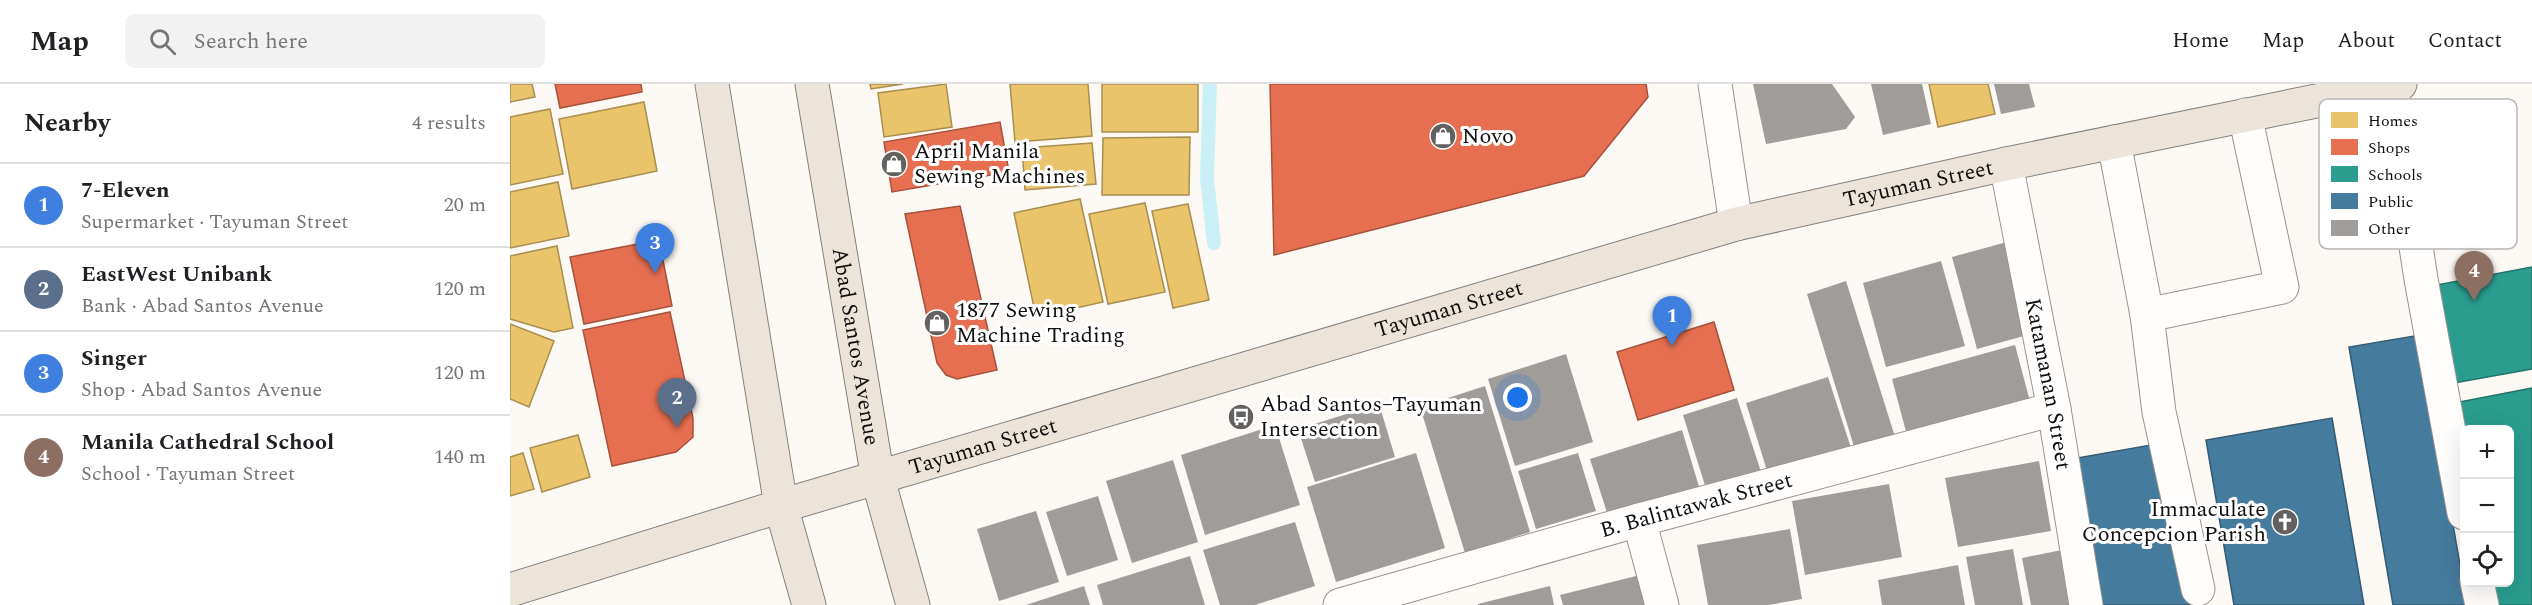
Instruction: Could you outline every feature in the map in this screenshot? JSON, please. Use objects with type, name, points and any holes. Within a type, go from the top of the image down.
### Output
[{"type":"main road","points":[[712,84],[781,506],[809,605]]},
{"type":"main road","name":"Abad Santos Avenue","points":[[812,84],[878,479],[913,605]]},
{"type":"main road","name":"Tayuman Street","points":[[510,590],[781,506],[1736,224],[2006,164],[2245,116],[2348,89],[2396,85]]},
{"type":"street","points":[[1715,84],[1736,224]]},
{"type":"street","points":[[2147,315],[2282,287],[2245,116]]},
{"type":"street","points":[[2114,142],[2147,315],[2159,412],[2198,589]]},
{"type":"street","name":"Katamanan Street","points":[[2006,164],[2054,409],[2086,605]]},
{"type":"street","points":[[2417,249],[2460,491]]},
{"type":"street","name":"B. Balintawak Street","points":[[1340,605],[1427,592],[1639,520],[2054,409]]},
{"type":"street","points":[[1639,520],[1662,605]]},
{"type":"street","points":[[2479,587],[2482,605]]},
{"type":"building: Homes","points":[[510,84],[532,84],[535,97],[510,102]]},
{"type":"building: Homes","points":[[870,84],[903,84],[871,89]]},
{"type":"building: Homes","points":[[946,84],[952,127],[884,137],[878,93]]},
{"type":"building: Homes","points":[[1010,84],[1088,84],[1092,136],[1015,142]]},
{"type":"building: Homes","points":[[1102,84],[1198,84],[1198,132],[1102,132]]},
{"type":"building: Homes","points":[[1929,84],[1988,84],[1995,114],[1938,127]]},
{"type":"building: Homes","points":[[644,102],[657,171],[572,189],[559,119]]},
{"type":"building: Homes","points":[[550,109],[563,174],[510,185],[510,117]]},
{"type":"building: Homes","points":[[1190,137],[1189,195],[1102,195],[1103,138]]},
{"type":"building: Homes","points":[[1092,143],[1096,184],[1025,190],[1022,148]]},
{"type":"building: Homes","points":[[558,182],[569,236],[510,248],[510,192]]},
{"type":"building: Homes","points":[[1080,199],[1103,302],[1036,317],[1014,213]]},
{"type":"building: Homes","points":[[1145,203],[1165,292],[1108,304],[1089,214]]},
{"type":"building: Homes","points":[[1188,204],[1209,300],[1173,308],[1152,211]]},
{"type":"building: Homes","points":[[557,246],[573,328],[554,332],[510,319],[510,256]]},
{"type":"building: Homes","points":[[510,324],[554,341],[529,407],[510,399]]},
{"type":"building: Homes","points":[[578,435],[590,477],[542,492],[530,448]]},
{"type":"building: Homes","points":[[523,453],[534,489],[510,496],[510,457]]},
{"type":"building: Shops","points":[[555,84],[641,84],[642,92],[560,108]]},
{"type":"building: Shops","name":"Novo","points":[[1270,84],[1646,84],[1648,97],[1584,176],[1274,255]]},
{"type":"building: Shops","points":[[1000,122],[1009,172],[892,192],[884,142]]},
{"type":"building: Shops","points":[[960,206],[997,370],[957,379],[946,375],[937,363],[905,214]]},
{"type":"building: Shops","points":[[659,240],[672,306],[584,324],[570,257]]},
{"type":"building: Shops","points":[[670,312],[693,418],[693,437],[676,452],[612,466],[583,330]]},
{"type":"building: Shops","points":[[1714,322],[1734,390],[1638,420],[1617,352]]},
{"type":"building: Schools","points":[[2532,267],[2532,369],[2449,384],[2431,286]]},
{"type":"building: Schools","points":[[2532,388],[2532,605],[2497,605],[2494,587],[2514,587],[2514,425],[2463,425],[2459,402]]},
{"type":"building: Public","points":[[2420,335],[2460,565],[2460,587],[2464,587],[2467,605],[2393,605],[2349,347]]},
{"type":"building: Public","name":"Immaculate Concepcion Parish","points":[[2332,418],[2364,605],[2234,605],[2206,440]]},
{"type":"building: Public","points":[[2162,443],[2190,605],[2102,605],[2077,458]]},
{"type":"building: Other","points":[[1753,84],[1832,84],[1855,117],[1846,129],[1766,144]]},
{"type":"building: Other","points":[[1871,84],[1922,84],[1931,124],[1883,135]]},
{"type":"building: Other","points":[[1994,84],[2029,84],[2035,107],[2001,114]]},
{"type":"building: Other","points":[[2007,242],[2031,334],[1977,349],[1952,257]]},
{"type":"building: Other","points":[[1941,261],[1965,346],[1886,367],[1863,283]]},
{"type":"building: Other","points":[[1846,281],[1896,440],[1856,453],[1807,294]]},
{"type":"building: Other","points":[[2015,345],[2032,409],[1909,443],[1892,379]]},
{"type":"building: Other","points":[[1566,354],[1593,442],[1515,466],[1488,379]]},
{"type":"building: Other","points":[[1828,377],[1852,451],[1769,477],[1746,403]]},
{"type":"building: Other","points":[[1485,386],[1530,532],[1465,553],[1420,407]]},
{"type":"building: Other","points":[[1737,398],[1763,478],[1708,495],[1683,415]]},
{"type":"building: Other","points":[[1379,404],[1395,457],[1315,482],[1298,429]]},
{"type":"building: Other","points":[[1275,425],[1300,505],[1205,535],[1181,455]]},
{"type":"building: Other","points":[[1682,430],[1700,490],[1609,519],[1590,459]]},
{"type":"building: Other","points":[[1416,453],[1445,548],[1336,582],[1307,487]]},
{"type":"building: Other","points":[[1578,453],[1596,511],[1536,529],[1518,471]]},
{"type":"building: Other","points":[[1173,460],[1198,542],[1132,563],[1106,481]]},
{"type":"building: Other","points":[[2039,461],[2051,531],[1958,547],[1945,478]]},
{"type":"building: Other","points":[[1889,484],[1902,557],[1805,575],[1792,501]]},
{"type":"building: Other","points":[[1098,496],[1118,560],[1067,576],[1046,512]]},
{"type":"building: Other","points":[[1036,511],[1059,582],[999,601],[977,529]]},
{"type":"building: Other","points":[[1295,522],[1315,586],[1255,605],[1220,605],[1203,550]]},
{"type":"building: Other","points":[[1790,529],[1802,599],[1769,605],[1708,605],[1697,545]]},
{"type":"building: Other","points":[[2013,549],[2023,605],[1975,605],[1966,557]]},
{"type":"building: Other","points":[[2062,550],[2072,605],[2031,605],[2022,558]]},
{"type":"building: Other","points":[[1190,556],[1205,605],[1103,605],[1097,585]]},
{"type":"building: Other","points":[[1958,565],[1965,605],[1882,605],[1878,580]]},
{"type":"building: Other","points":[[1644,574],[1652,605],[1563,605],[1560,595]]},
{"type":"building: Other","points":[[1084,586],[1090,605],[1026,605]]},
{"type":"building: Other","points":[[1550,586],[1554,605],[1478,605],[1478,604]]},
{"type":"waterway","points":[[1210,84],[1207,179],[1214,243]]},
{"type":"place","name":"Novo","points":[[1443,136]]},
{"type":"place","name":"April Manila Sewing Machines","points":[[894,164]]},
{"type":"place","name":"Singer","points":[[655,273]]},
{"type":"place","name":"Manila Cathedral School","points":[[2474,301]]},
{"type":"place","name":"1877 Sewing Machine Trading","points":[[937,323]]},
{"type":"place","name":"7-Eleven","points":[[1672,346]]},
{"type":"place","name":"Abad Santos–Tayuman Intersection","points":[[1241,417]]},
{"type":"place","name":"EastWest Unibank","points":[[677,428]]},
{"type":"place","name":"Immaculate Concepcion Parish","points":[[2285,522]]}]
